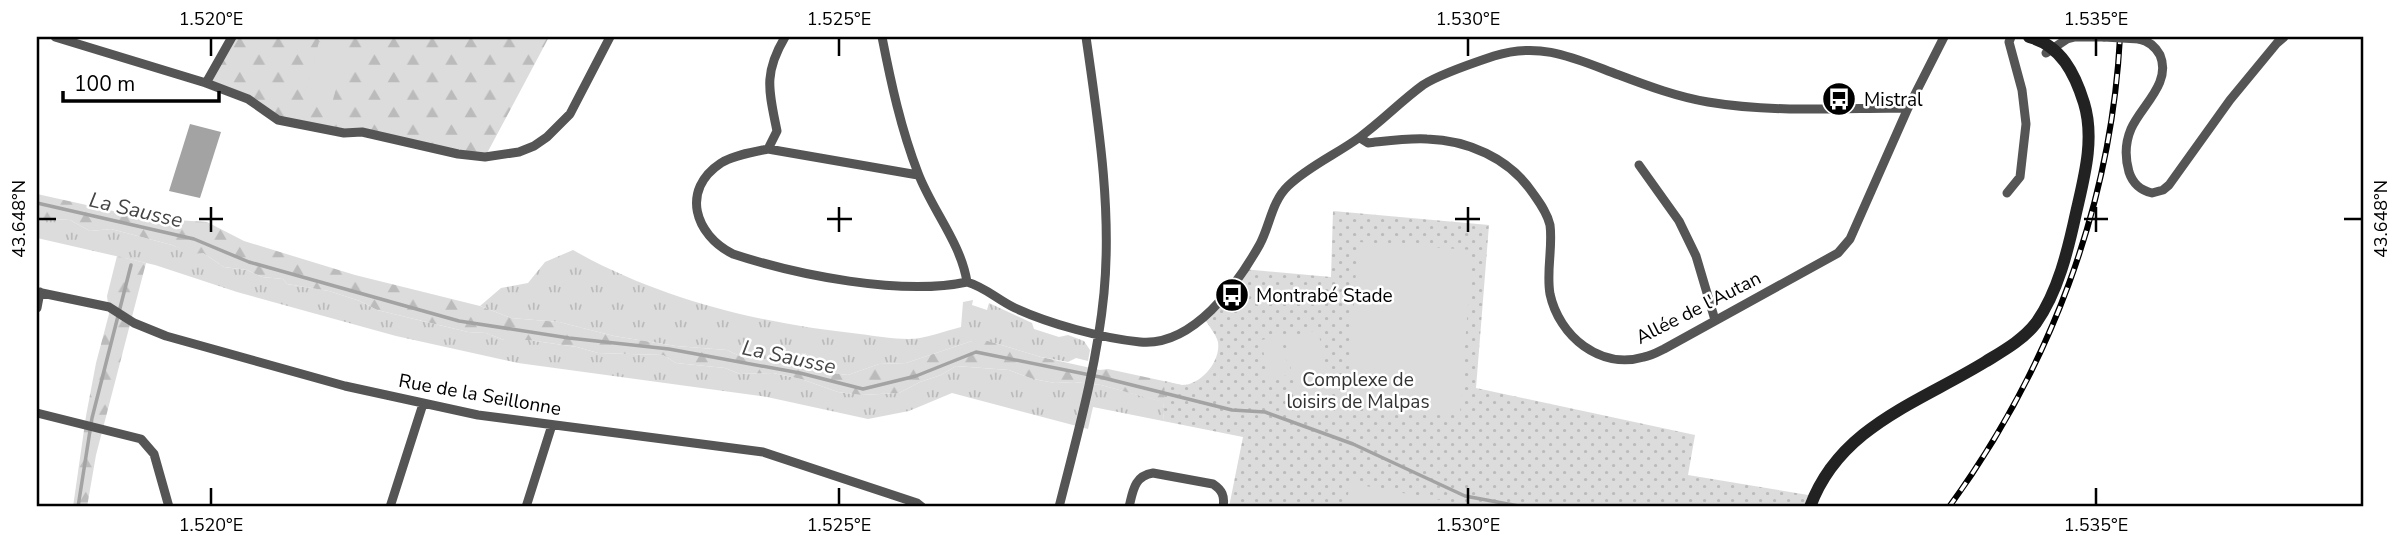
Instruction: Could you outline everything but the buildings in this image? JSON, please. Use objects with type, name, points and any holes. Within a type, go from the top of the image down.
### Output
[{"type":"street","points":[[55,37],[206,83],[248,99],[278,120],[344,133],[362,132],[458,154],[485,157],[519,152],[534,146],[563,124],[610,37]]},
{"type":"street","points":[[206,83],[232,37]]},
{"type":"street","points":[[768,149],[777,131],[769,92],[771,64],[785,37]]},
{"type":"street","points":[[882,37],[892,91],[918,175],[965,264],[967,282]]},
{"type":"street","points":[[1059,507],[1093,369],[1104,291],[1103,182],[1086,37]]},
{"type":"street","name":"Allée de l'Autan","points":[[1360,138],[1368,143],[1427,139],[1447,141],[1492,156],[1517,172],[1544,209],[1549,223],[1549,291],[1558,320],[1575,340],[1597,355],[1643,358],[1838,253],[1850,239],[1908,108],[1944,37]]},
{"type":"street","points":[[2007,193],[2020,177],[2026,124],[2011,37]]},
{"type":"street","points":[[1810,507],[1835,460],[1860,435],[2020,339],[2035,323],[2047,304],[2078,206],[2087,160],[2088,122],[2084,103],[2066,62],[2048,47],[2027,37]]},
{"type":"street","points":[[2048,47],[2076,37],[2104,37],[2139,39],[2149,42],[2157,50],[2162,62],[2162,72],[2155,91],[2130,131],[2126,159],[2131,178],[2137,186],[2152,193],[2169,185],[2230,100],[2284,37]]},
{"type":"street","points":[[918,175],[768,149],[723,162],[713,169],[699,187],[697,212],[708,236],[718,246],[750,260],[839,280],[888,285],[950,286],[967,282],[1036,317],[1141,342],[1158,342],[1172,338],[1197,324],[1226,292],[1260,243],[1273,210],[1286,188],[1360,138],[1425,84],[1496,55],[1546,51],[1576,57],[1663,90],[1706,102],[1771,110],[1908,108]]},
{"type":"street","points":[[1639,164],[1679,221],[1696,256],[1715,320]]},
{"type":"street","points":[[37,308],[38,292]]},
{"type":"street","name":"Rue de la Seillonne","points":[[38,292],[109,307],[134,323],[166,336],[306,376],[478,415],[763,452],[917,503],[922,507]]},
{"type":"street","points":[[390,507],[423,404]]},
{"type":"street","points":[[37,413],[134,437],[147,443],[154,454],[169,507]]},
{"type":"street","points":[[526,507],[552,425]]},
{"type":"street","points":[[1129,507],[1135,485],[1144,474],[1153,472],[1213,484],[1223,495],[1223,507]]},
{"type":"green space","points":[[232,37],[549,37],[485,157],[278,120],[248,99],[206,83]]},
{"type":"green space","points":[[319,42],[347,50],[332,103],[304,96]]},
{"type":"green space","points":[[37,194],[145,218],[207,222],[244,241],[355,275],[480,306],[511,318],[559,322],[614,336],[676,346],[727,350],[746,359],[778,360],[805,353],[832,373],[848,375],[879,364],[906,363],[972,341],[988,341],[1041,357],[1182,385],[1202,413],[1101,385],[1055,383],[1033,379],[1009,370],[956,366],[899,393],[861,395],[838,392],[773,373],[740,374],[725,368],[676,363],[663,355],[598,353],[528,340],[504,340],[486,333],[468,332],[377,310],[360,301],[329,291],[287,284],[283,279],[262,277],[247,270],[224,267],[203,253],[192,254],[172,245],[111,229],[90,231],[70,220],[37,218]]},
{"type":"green space","name":"Complexe de loisirs de Malpas","points":[[1333,211],[1489,225],[1476,388],[1695,435],[1688,475],[1814,496],[1810,507],[1229,507],[1243,437],[1163,421],[1165,381],[1180,385],[1189,384],[1203,376],[1213,364],[1218,342],[1204,318],[1243,269],[1331,277]]},
{"type":"green space","points":[[37,218],[70,220],[90,231],[111,229],[192,253],[203,253],[224,267],[247,270],[262,277],[283,279],[287,284],[329,291],[360,301],[377,310],[468,332],[486,333],[504,340],[528,340],[598,353],[663,355],[676,363],[725,368],[740,374],[773,373],[838,392],[861,395],[899,393],[956,366],[1009,370],[1033,379],[1101,385],[1164,402],[1163,421],[1093,407],[1088,429],[952,393],[909,411],[868,419],[767,397],[518,363],[396,336],[237,292],[155,265],[37,238]]},
{"type":"green space","points":[[1358,242],[1472,250],[1460,414],[1347,406]]},
{"type":"green space","points":[[573,250],[640,282],[712,307],[823,330],[921,338],[961,327],[963,302],[973,300],[972,305],[987,310],[989,303],[1032,323],[1034,329],[1059,337],[1068,335],[1084,341],[1090,350],[1088,361],[1076,358],[1068,362],[988,341],[972,341],[906,363],[879,364],[848,375],[832,373],[805,353],[778,360],[746,359],[727,350],[676,346],[614,336],[559,322],[511,318],[480,306],[501,288],[528,283],[545,262]]},
{"type":"green space","points":[[117,256],[146,263],[96,455],[87,507],[73,507],[86,416],[109,314],[107,296]]},
{"type":"green space","points":[[1318,330],[1331,392],[1298,399],[1294,382],[1322,375],[1293,381],[1285,337]]},
{"type":"green space","points":[[1281,336],[1289,375],[1269,379],[1261,340]]},
{"type":"green space","points":[[1350,483],[1477,507],[1346,507]]},
{"type":"shaded area","points":[[190,124],[221,132],[200,198],[169,191]]},
{"type":"waterway","name":"La Sausse","points":[[37,203],[194,239],[249,262],[459,321],[569,338],[669,349],[800,373],[863,389],[916,376],[976,352],[1100,377],[1232,410],[1265,412],[1353,444],[1465,496],[1524,507]]},
{"type":"waterway","points":[[78,507],[92,418],[131,265]]},
{"type":"railway","points":[[1949,507],[1985,454],[2017,399],[2045,343],[2069,284],[2104,163],[2114,101],[2120,37]]},
{"type":"place","name":"Mistral","points":[[1839,99]]},
{"type":"place","name":"Montrabé Stade","points":[[1232,295]]}]
